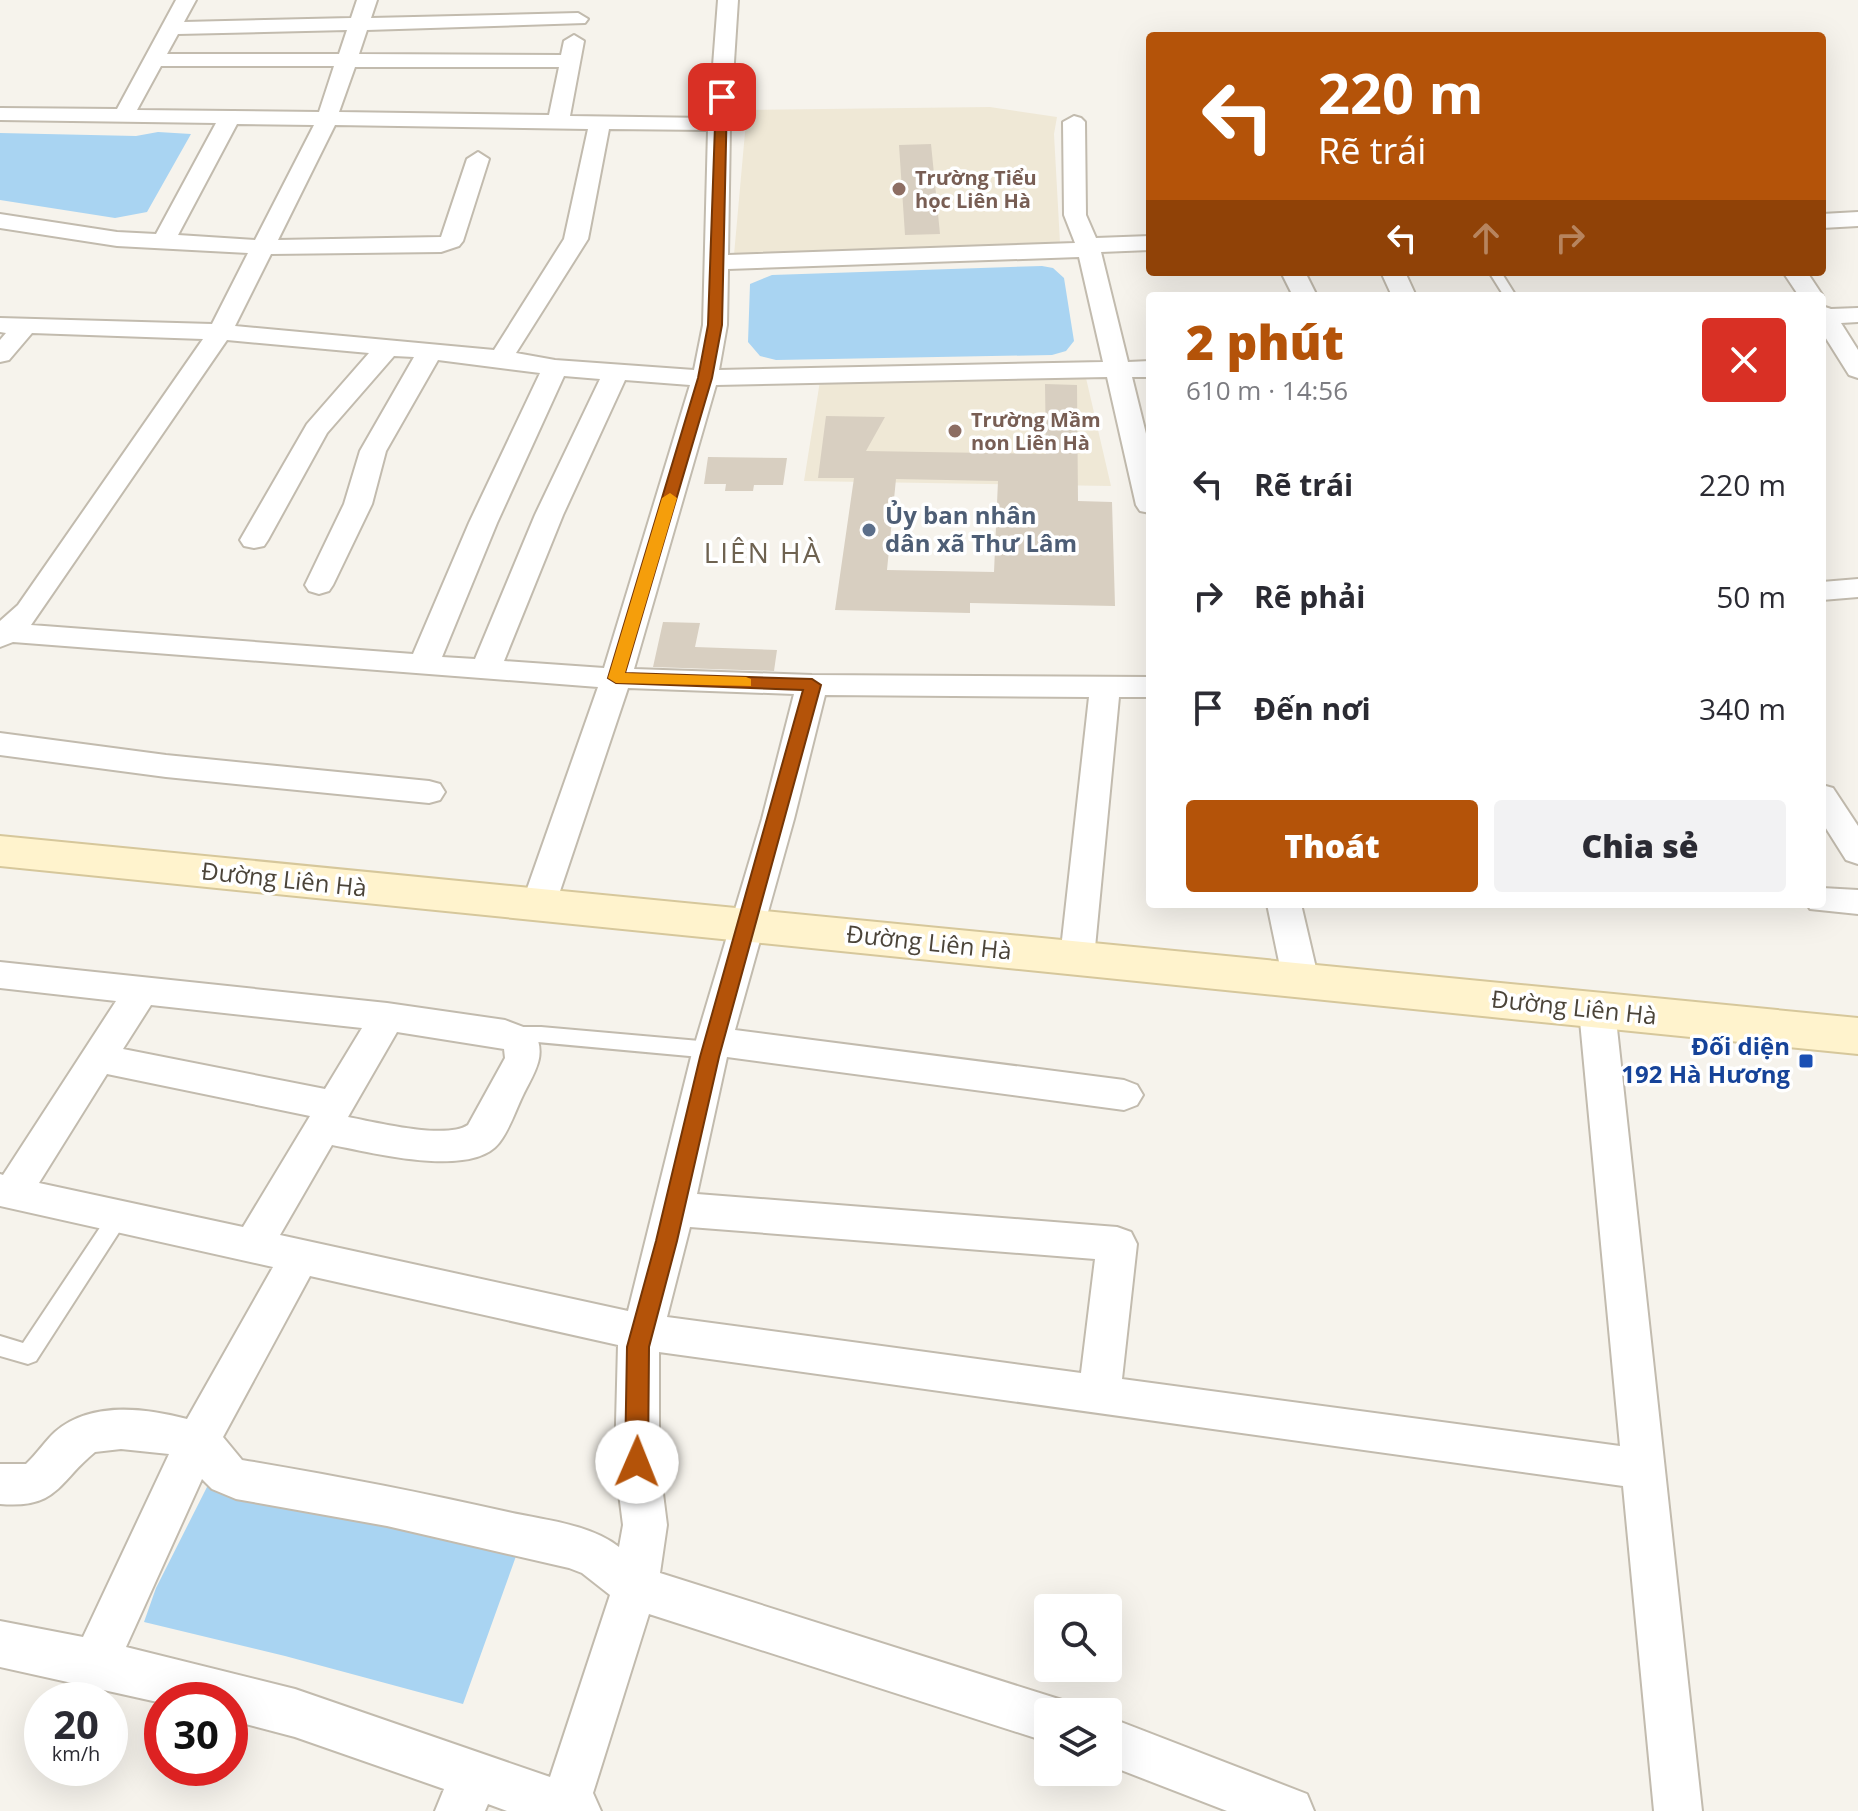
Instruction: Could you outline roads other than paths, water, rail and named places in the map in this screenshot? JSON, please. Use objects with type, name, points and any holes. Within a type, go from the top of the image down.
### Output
[{"type":"main road","name":"Đường Liên Hà","points":[[0,851],[1858,1036]]},
{"type":"street","points":[[123,117],[186,0]]},
{"type":"street","points":[[2,634],[37,598],[220,332],[326,121],[367,0]]},
{"type":"street","points":[[538,906],[616,678],[705,378],[715,325],[719,124],[728,0]]},
{"type":"street","points":[[171,28],[359,24],[580,10],[558,123]]},
{"type":"street","points":[[153,60],[570,61]]},
{"type":"street","points":[[0,114],[326,121],[719,124]]},
{"type":"street","points":[[164,241],[229,119]]},
{"type":"street","points":[[1074,122],[1075,215],[1088,248],[1146,488]]},
{"type":"street","points":[[501,358],[576,239],[600,123]]},
{"type":"street","points":[[0,221],[117,239],[265,247],[447,244],[451,241],[478,159]]},
{"type":"street","points":[[1826,221],[1858,219]]},
{"type":"street","points":[[716,262],[1146,243]]},
{"type":"street","points":[[1826,311],[1858,315]]},
{"type":"street","points":[[1826,319],[1858,370]]},
{"type":"street","points":[[0,325],[220,332],[501,358],[555,368],[705,378],[1146,369]]},
{"type":"street","points":[[0,355],[26,325]]},
{"type":"street","points":[[254,540],[316,430],[387,348]]},
{"type":"street","points":[[319,585],[358,504],[373,451],[430,352]]},
{"type":"street","points":[[424,665],[483,523],[555,368]]},
{"type":"street","points":[[486,668],[549,515],[616,372]]},
{"type":"street","points":[[1826,591],[1858,588]]},
{"type":"street","points":[[2,634],[616,678],[812,685],[1146,687]]},
{"type":"street","points":[[0,1644],[95,1663],[295,1713],[467,1794],[568,1810],[635,1587],[645,1525],[637,1462],[638,1347],[713,1046],[812,685]]},
{"type":"street","points":[[1077,958],[1105,687]]},
{"type":"street","points":[[0,744],[166,766],[429,792]]},
{"type":"street","points":[[1826,802],[1858,852]]},
{"type":"street","points":[[1826,900],[1858,902]]},
{"type":"street","points":[[1285,908],[1301,981]]},
{"type":"street","points":[[0,975],[387,1017],[505,1034],[521,1041],[523,1058],[480,1139],[468,1144],[442,1145],[99,1058]]},
{"type":"street","points":[[141,991],[99,1058],[6,1192],[642,1332],[1644,1469]]},
{"type":"street","points":[[1597,1010],[1678,1811]]},
{"type":"street","points":[[253,1246],[387,1017]]},
{"type":"street","points":[[713,1046],[1124,1095]]},
{"type":"street","points":[[674,1209],[1117,1244],[1099,1394]]},
{"type":"street","points":[[95,1663],[197,1442],[300,1257]]},
{"type":"street","points":[[0,1484],[34,1482],[53,1470],[82,1436],[106,1429],[138,1431],[197,1442],[213,1454],[219,1468],[236,1479],[387,1505],[569,1547],[596,1556],[635,1587],[1034,1714]]},
{"type":"street","points":[[1122,1746],[1290,1811]]},
{"type":"lane","points":[[505,1034],[713,1046]]},
{"type":"lane","points":[[0,1346],[28,1354],[118,1217]]},
{"type":"water","points":[[158,132],[191,134],[147,212],[115,218],[0,200],[0,133],[136,136]]},
{"type":"water","points":[[1053,268],[1064,278],[1074,341],[1066,351],[1052,355],[776,360],[760,356],[748,342],[750,284],[772,275]]},
{"type":"water","points":[[208,1485],[520,1545],[463,1704],[144,1622],[156,1588]]},
{"type":"place","name":"Trường Tiểu học Liên Hà","points":[[899,189]]},
{"type":"place","name":"Trường Mầm non Liên Hà","points":[[955,431]]},
{"type":"place","name":"Ủy ban nhân dân xã Thư Lâm","points":[[869,530]]},
{"type":"place","name":"Đối diện 192 Hà Hương","points":[[1806,1061]]},
{"type":"district","name":"LIÊN HÀ","points":[[763,553]]}]
